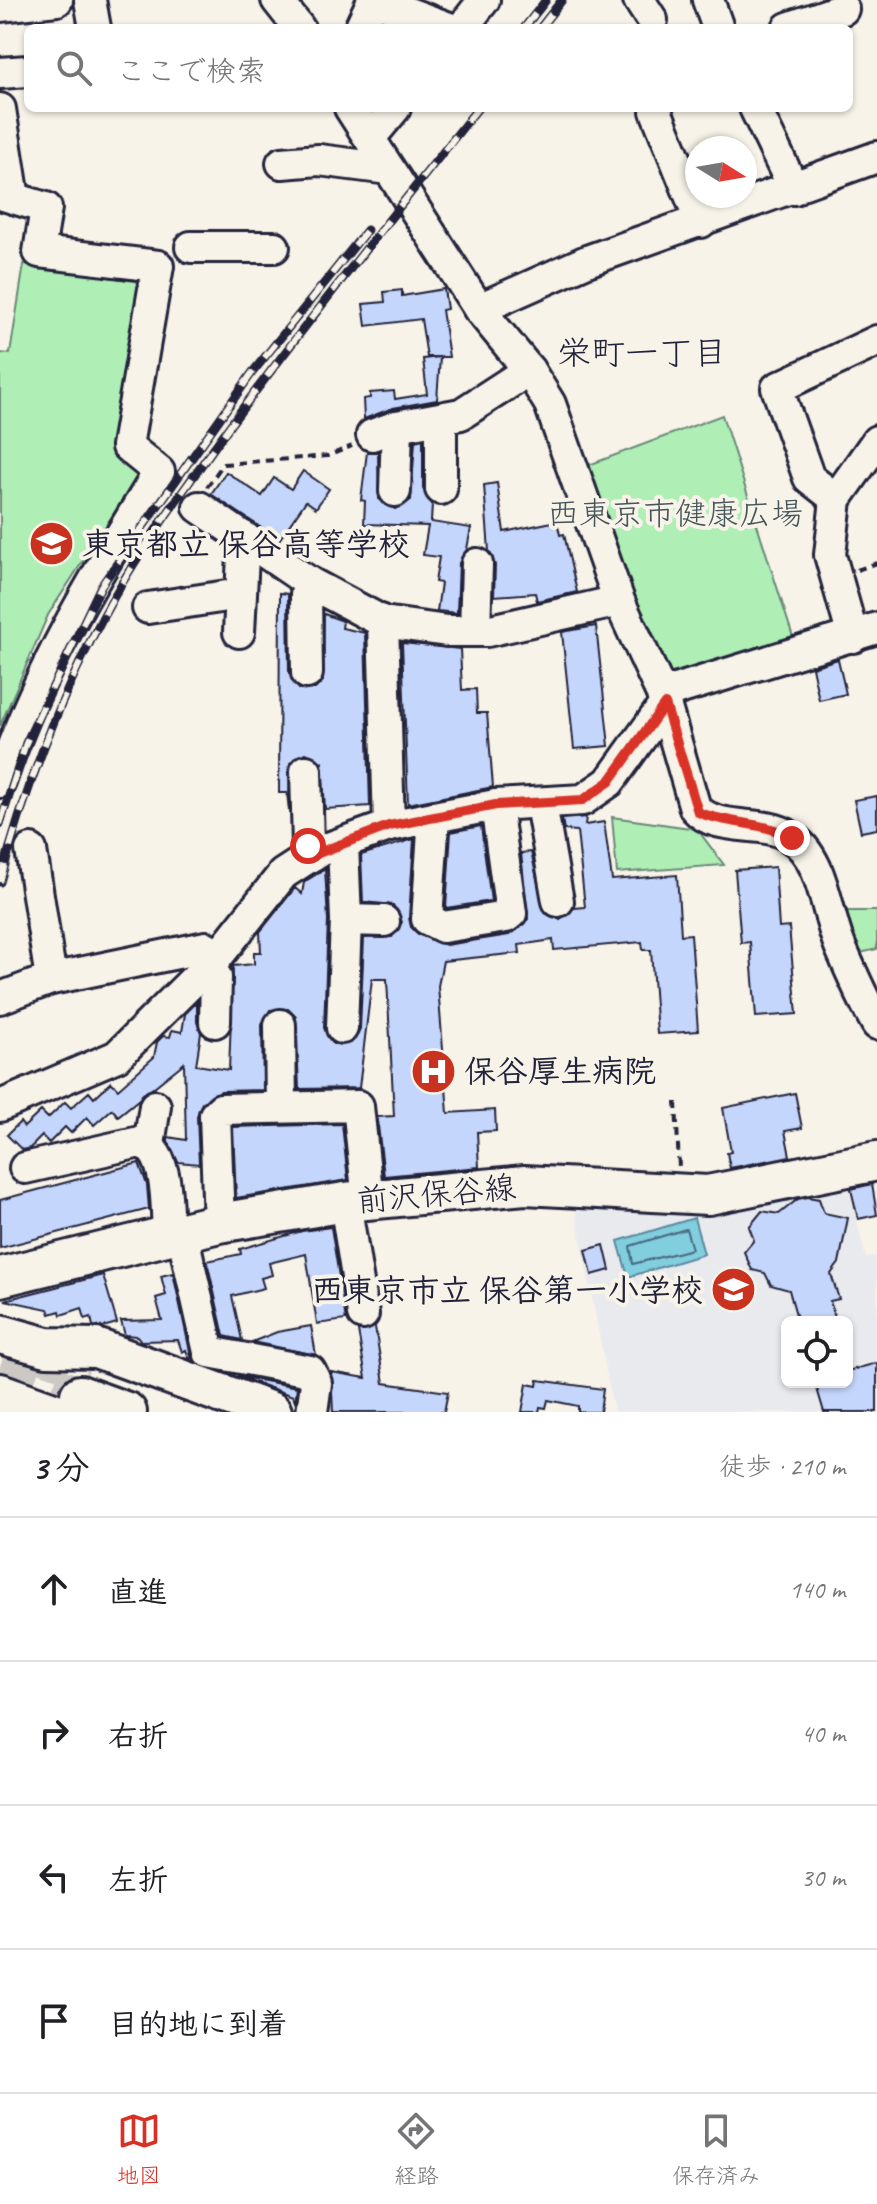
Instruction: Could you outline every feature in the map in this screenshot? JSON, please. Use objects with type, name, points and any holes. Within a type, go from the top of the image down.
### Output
[{"type":"main road","name":"前沢保谷線","points":[[0,1277],[219,1223],[356,1201],[525,1185],[708,1195],[877,1161]]},
{"type":"main road","points":[[0,1334],[47,1347],[96,1348],[272,1412]]},
{"type":"main road","points":[[74,1392],[127,1412]]},
{"type":"main road","points":[[1,1400],[74,1392],[206,1412]]},
{"type":"street","points":[[0,6],[57,0]]},
{"type":"street","points":[[90,0],[94,24]]},
{"type":"street","points":[[362,24],[373,0],[438,24]]},
{"type":"street","points":[[465,24],[484,0]]},
{"type":"street","points":[[708,0],[717,24]]},
{"type":"street","points":[[800,24],[843,9]]},
{"type":"street","points":[[0,73],[24,71]]},
{"type":"street","points":[[0,109],[7,196],[46,208],[39,252],[188,269],[192,239],[274,247]]},
{"type":"street","points":[[353,112],[479,309],[529,370],[550,404],[619,601],[664,699],[698,812],[725,822],[786,834],[810,856],[838,943],[872,1007]]},
{"type":"street","points":[[370,138],[392,112]]},
{"type":"street","points":[[656,112],[701,222]]},
{"type":"street","points":[[757,112],[794,189]]},
{"type":"street","points":[[479,309],[587,261],[877,157]]},
{"type":"street","points":[[282,163],[319,160],[389,169]]},
{"type":"street","points":[[0,782],[37,685],[86,592],[159,472],[127,446],[158,266]]},
{"type":"street","points":[[836,499],[809,478],[777,388],[877,341]]},
{"type":"street","points":[[395,491],[385,431],[461,414],[529,370]]},
{"type":"street","points":[[441,420],[441,489]]},
{"type":"street","points":[[0,1106],[117,1056],[212,962],[283,874],[313,855],[389,826],[496,805],[583,800],[609,782],[664,699],[865,633],[830,555],[836,499],[877,441]]},
{"type":"street","points":[[202,498],[244,537],[310,583],[383,622],[475,631],[619,601]]},
{"type":"street","points":[[239,632],[244,537]]},
{"type":"street","points":[[475,631],[477,564]]},
{"type":"street","points":[[307,673],[306,594],[310,583]]},
{"type":"street","points":[[148,608],[240,594]]},
{"type":"street","points":[[383,622],[389,826]]},
{"type":"street","points":[[306,771],[308,846],[313,855]]},
{"type":"street","points":[[541,804],[558,901]]},
{"type":"street","points":[[434,817],[427,919],[443,927],[509,917],[496,805]]},
{"type":"street","points":[[342,1028],[346,920],[343,844]]},
{"type":"street","points":[[31,850],[51,979]]},
{"type":"street","points":[[346,920],[384,921]]},
{"type":"street","points":[[0,998],[51,979],[127,974],[206,947],[216,977],[215,1022]]},
{"type":"street","points":[[280,1025],[281,1107]]},
{"type":"street","points":[[149,1145],[155,1106]]},
{"type":"street","points":[[219,1223],[218,1110],[358,1106],[356,1201],[363,1314]]},
{"type":"street","points":[[25,1168],[140,1142],[149,1145],[156,1153],[163,1177],[175,1233],[209,1352],[310,1371],[316,1383],[312,1412]]},
{"type":"path","points":[[202,498],[223,464],[328,456],[385,431]]},
{"type":"path","points":[[676,1102],[680,1193]]},
{"type":"shaded area","name":"西東京市立 保谷第一小学校","points":[[847,1182],[866,1258],[877,1256],[877,1412],[614,1412],[573,1198]]},
{"type":"green space","name":"東京都立 保谷高等学校","points":[[24,264],[141,282],[140,473],[48,615],[0,726],[0,353],[10,354]]},
{"type":"green space","name":"西東京市健康広場","points":[[722,415],[793,637],[669,682],[578,469]]},
{"type":"green space","points":[[612,817],[697,829],[724,865],[617,873]]},
{"type":"green space","points":[[842,911],[877,911],[877,949],[856,954]]},
{"type":"water","points":[[694,1218],[704,1254],[628,1277],[618,1241]]},
{"type":"building","points":[[444,289],[447,309],[442,310],[449,357],[427,357],[421,319],[366,326],[363,304],[385,302],[384,292],[402,290],[402,296]]},
{"type":"building","points":[[440,357],[437,400],[393,408],[364,419],[363,399],[370,398],[370,393],[394,391],[395,399],[427,394],[423,359]]},
{"type":"building","points":[[423,439],[423,489],[432,504],[431,522],[471,528],[467,549],[459,563],[457,613],[437,611],[441,583],[435,582],[439,557],[423,555],[428,526],[364,524],[365,501],[361,500],[367,452],[378,452],[379,499],[395,509],[411,500],[415,441]]},
{"type":"building","points":[[303,471],[329,489],[316,508],[306,501],[279,540],[211,494],[226,472],[262,496],[274,478],[291,489]]},
{"type":"building","points":[[497,483],[504,532],[557,521],[560,535],[564,534],[577,592],[537,601],[535,593],[494,596],[495,565],[489,551],[484,485]]},
{"type":"building","points":[[280,593],[288,594],[289,673],[299,689],[315,689],[323,681],[324,614],[343,621],[342,628],[365,633],[370,806],[325,809],[322,762],[306,753],[290,763],[289,811],[287,793],[279,793]]},
{"type":"building","points":[[596,626],[609,746],[574,749],[562,632]]},
{"type":"building","points":[[402,643],[460,649],[462,690],[476,689],[477,713],[487,713],[493,787],[408,804]]},
{"type":"building","points":[[838,659],[846,694],[819,700],[812,667]]},
{"type":"building","points":[[877,796],[877,829],[861,832],[854,800]]},
{"type":"building","points":[[586,817],[585,825],[604,822],[612,880],[677,875],[681,935],[691,934],[698,1031],[657,1034],[651,950],[643,950],[642,942],[554,950],[553,940],[519,945],[520,953],[443,961],[438,986],[448,1113],[495,1110],[496,1131],[477,1132],[479,1167],[384,1176],[377,1117],[394,1116],[387,979],[372,979],[359,1088],[299,1089],[296,1017],[288,1009],[270,1010],[262,1025],[263,1090],[221,1091],[202,1103],[197,1116],[199,1164],[178,1162],[168,1141],[168,1137],[186,1140],[184,1063],[118,1116],[112,1109],[94,1125],[87,1117],[71,1133],[65,1127],[49,1143],[42,1136],[30,1148],[22,1150],[7,1135],[20,1122],[24,1127],[41,1111],[48,1118],[65,1102],[71,1108],[89,1092],[94,1098],[111,1082],[118,1089],[154,1057],[157,1042],[163,1036],[170,1037],[172,1030],[182,1032],[185,1014],[197,1002],[197,1022],[201,1033],[196,1065],[229,1070],[233,966],[254,964],[254,952],[261,952],[260,932],[295,888],[302,894],[304,882],[325,869],[328,920],[324,1028],[333,1044],[351,1043],[360,1029],[364,938],[392,937],[402,922],[393,905],[363,902],[361,855],[414,839],[409,918],[411,927],[419,935],[446,945],[509,935],[528,919],[521,853],[531,852],[545,913],[560,919],[574,908],[585,907],[577,831],[564,830],[562,819]]},
{"type":"building","points":[[481,826],[491,901],[446,908],[451,832]]},
{"type":"building","points":[[775,867],[779,928],[789,927],[797,1014],[756,1017],[750,942],[741,943],[735,870]]},
{"type":"building","points":[[795,1093],[802,1128],[785,1131],[790,1156],[730,1168],[727,1153],[731,1152],[723,1108]]},
{"type":"building","points":[[342,1124],[348,1180],[236,1198],[233,1127]]},
{"type":"building","points":[[139,1163],[147,1185],[149,1209],[0,1248],[0,1200]]},
{"type":"building","points":[[872,1184],[877,1215],[858,1219],[851,1189]]},
{"type":"building","points":[[798,1199],[819,1199],[824,1213],[848,1218],[839,1263],[831,1274],[839,1299],[830,1301],[834,1316],[796,1316],[789,1290],[771,1285],[765,1273],[752,1270],[744,1252],[754,1240],[749,1227],[762,1211],[779,1214]]},
{"type":"building","points":[[331,1227],[346,1320],[317,1324],[306,1254],[269,1263],[272,1275],[261,1278],[264,1288],[232,1296],[242,1340],[224,1336],[207,1261],[241,1254],[240,1249],[302,1231]]},
{"type":"building","points":[[604,1245],[610,1270],[592,1275],[586,1250]]},
{"type":"building","points":[[173,1273],[192,1358],[186,1350],[182,1352],[178,1340],[141,1341],[137,1336],[125,1335],[121,1321],[162,1320],[156,1298],[166,1295],[161,1276]]},
{"type":"building","points":[[103,1275],[117,1323],[103,1327],[93,1326],[91,1317],[85,1319],[82,1308],[61,1315],[60,1311],[50,1314],[48,1309],[5,1300]]},
{"type":"building","points":[[311,1326],[316,1355],[252,1342],[277,1332]]},
{"type":"building","points":[[375,1327],[384,1383],[448,1392],[444,1412],[333,1412],[331,1372],[366,1378],[358,1331]]},
{"type":"building","points":[[877,1363],[877,1412],[824,1412],[817,1388],[853,1388],[853,1369]]},
{"type":"building","points":[[237,1376],[297,1387],[295,1401],[293,1396]]},
{"type":"building","points":[[538,1380],[603,1389],[600,1412],[578,1412],[578,1406],[548,1400],[546,1408],[540,1407],[539,1412],[522,1412],[527,1384],[537,1386]]},
{"type":"tunnel","points":[[33,1350],[89,1370]]},
{"type":"tunnel","points":[[0,1366],[70,1392]]},
{"type":"railway","points":[[527,24],[546,0]]},
{"type":"railway","points":[[543,24],[562,0]]},
{"type":"railway","points":[[0,882],[48,735],[79,664],[128,573],[261,384],[475,112]]},
{"type":"railway","points":[[0,824],[26,743],[101,586],[252,373],[367,230]]},
{"type":"place","name":"東京都立 保谷高等学校","points":[[51,544]]},
{"type":"place","name":"保谷厚生病院","points":[[433,1071]]},
{"type":"place","name":"西東京市立 保谷第一小学校","points":[[734,1290]]},
{"type":"district","name":"栄町一丁目","points":[[642,352]]},
{"type":"route","points":[[308,846],[313,855],[389,826],[496,805],[583,800],[609,782],[665,704],[698,812],[725,822],[776,830],[792,838]]}]
